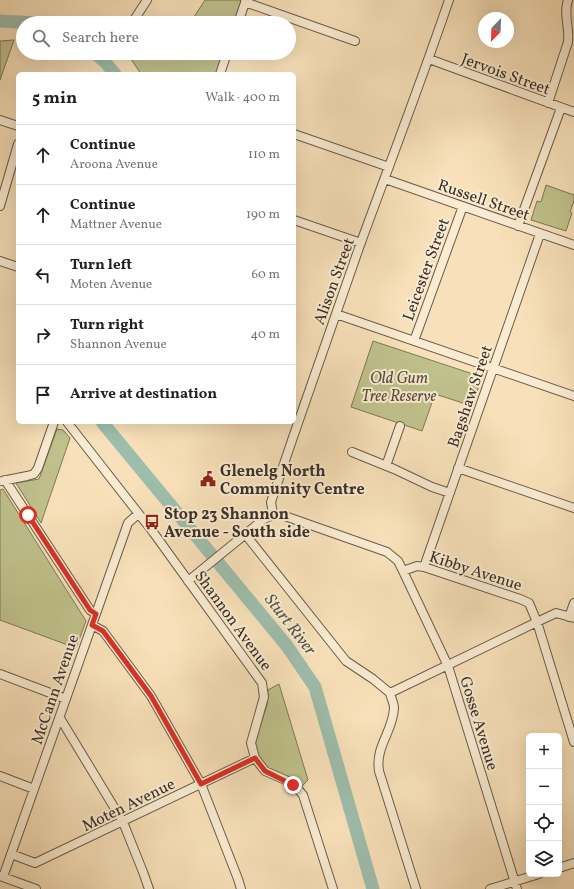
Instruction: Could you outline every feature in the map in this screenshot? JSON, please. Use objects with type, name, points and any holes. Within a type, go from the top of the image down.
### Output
[{"type":"street","points":[[137,16],[148,0]]},
{"type":"street","name":"Alison Street","points":[[296,423],[385,179],[388,167],[429,59],[449,0]]},
{"type":"street","points":[[548,103],[568,42],[569,32],[566,12],[568,0]]},
{"type":"street","points":[[241,16],[246,1],[287,16]]},
{"type":"street","points":[[296,19],[355,41]]},
{"type":"street","name":"Jervois Street","points":[[429,59],[574,112]]},
{"type":"street","points":[[221,72],[225,60]]},
{"type":"street","points":[[518,226],[561,108]]},
{"type":"street","points":[[0,120],[16,125]]},
{"type":"street","points":[[296,135],[388,167]]},
{"type":"street","points":[[0,206],[16,151]]},
{"type":"street","name":"Russell Street","points":[[385,179],[574,245]]},
{"type":"street","name":"Leicester Street","points":[[414,341],[463,206]]},
{"type":"street","points":[[296,221],[361,243]]},
{"type":"street","name":"Bagshaw Street","points":[[424,567],[540,234]]},
{"type":"street","points":[[0,261],[16,266]]},
{"type":"street","points":[[336,314],[574,396]]},
{"type":"street","points":[[53,424],[38,468],[34,474],[2,481],[90,610],[96,614]]},
{"type":"street","name":"Shannon Avenue","points":[[69,424],[153,532],[262,683],[264,697],[251,743],[255,758]]},
{"type":"street","name":"Alison Street","points":[[273,515],[271,502],[296,424]]},
{"type":"street","points":[[386,466],[400,426]]},
{"type":"street","points":[[352,452],[450,493]]},
{"type":"street","points":[[458,468],[574,508]]},
{"type":"street","name":"McCann Avenue","points":[[1,876],[11,854],[60,718],[128,523],[138,514]]},
{"type":"street","points":[[188,580],[264,518],[273,515],[282,515],[387,552],[398,561],[403,571]]},
{"type":"street","points":[[245,534],[346,661],[390,693],[394,707],[391,723],[379,753],[379,771],[416,889]]},
{"type":"street","name":"Kibby Avenue","points":[[403,571],[417,566],[424,567],[529,603],[537,622],[571,724],[574,742]]},
{"type":"street","name":"Gosse Avenue","points":[[403,571],[448,666],[515,885]]},
{"type":"street","points":[[390,693],[556,613],[572,618],[574,603]]},
{"type":"street","points":[[92,625],[103,631],[151,696],[201,784],[241,889]]},
{"type":"street","points":[[0,674],[66,699]]},
{"type":"street","points":[[60,718],[123,822],[149,889]]},
{"type":"street","points":[[255,758],[265,771],[290,782],[303,795],[333,889]]},
{"type":"street","name":"Moten Avenue","points":[[11,854],[35,863],[255,758]]},
{"type":"street","points":[[0,776],[34,789]]},
{"type":"street","points":[[562,867],[574,863]]},
{"type":"street","points":[[1,876],[36,889]]},
{"type":"street","points":[[490,889],[515,885],[532,877]]},
{"type":"green space","points":[[205,0],[242,0],[236,16],[195,16]]},
{"type":"green space","points":[[14,40],[0,80],[0,41]]},
{"type":"green space","points":[[132,60],[221,60],[217,72],[140,72]]},
{"type":"green space","points":[[546,185],[574,195],[574,201],[570,212],[572,213],[566,231],[531,220],[537,201],[541,202]]},
{"type":"green space","name":"Old Gum Tree Reserve","points":[[373,341],[482,377],[472,406],[435,394],[422,431],[351,407]]},
{"type":"green space","points":[[57,429],[63,430],[70,438],[41,523],[16,483],[39,479]]},
{"type":"green space","points":[[3,489],[86,621],[76,648],[0,620],[0,490]]},
{"type":"green space","points":[[279,684],[308,780],[301,787],[297,783],[268,769],[258,757],[255,742],[267,705],[268,690]]},
{"type":"waterway","name":"Sturt River","points":[[0,21],[16,22]]},
{"type":"waterway","name":"Sturt River","points":[[103,60],[113,72]]},
{"type":"waterway","name":"Sturt River","points":[[104,424],[287,646],[315,687],[373,889]]},
{"type":"place","name":"Glenelg North Community Centre","points":[[208,479]]},
{"type":"place","name":"Stop 23 Shannon Avenue - South side","points":[[152,522]]},
{"type":"route","points":[[28,515],[90,610],[96,614],[92,625],[103,631],[151,696],[201,784],[255,758],[262,769],[290,782],[293,785]]}]
